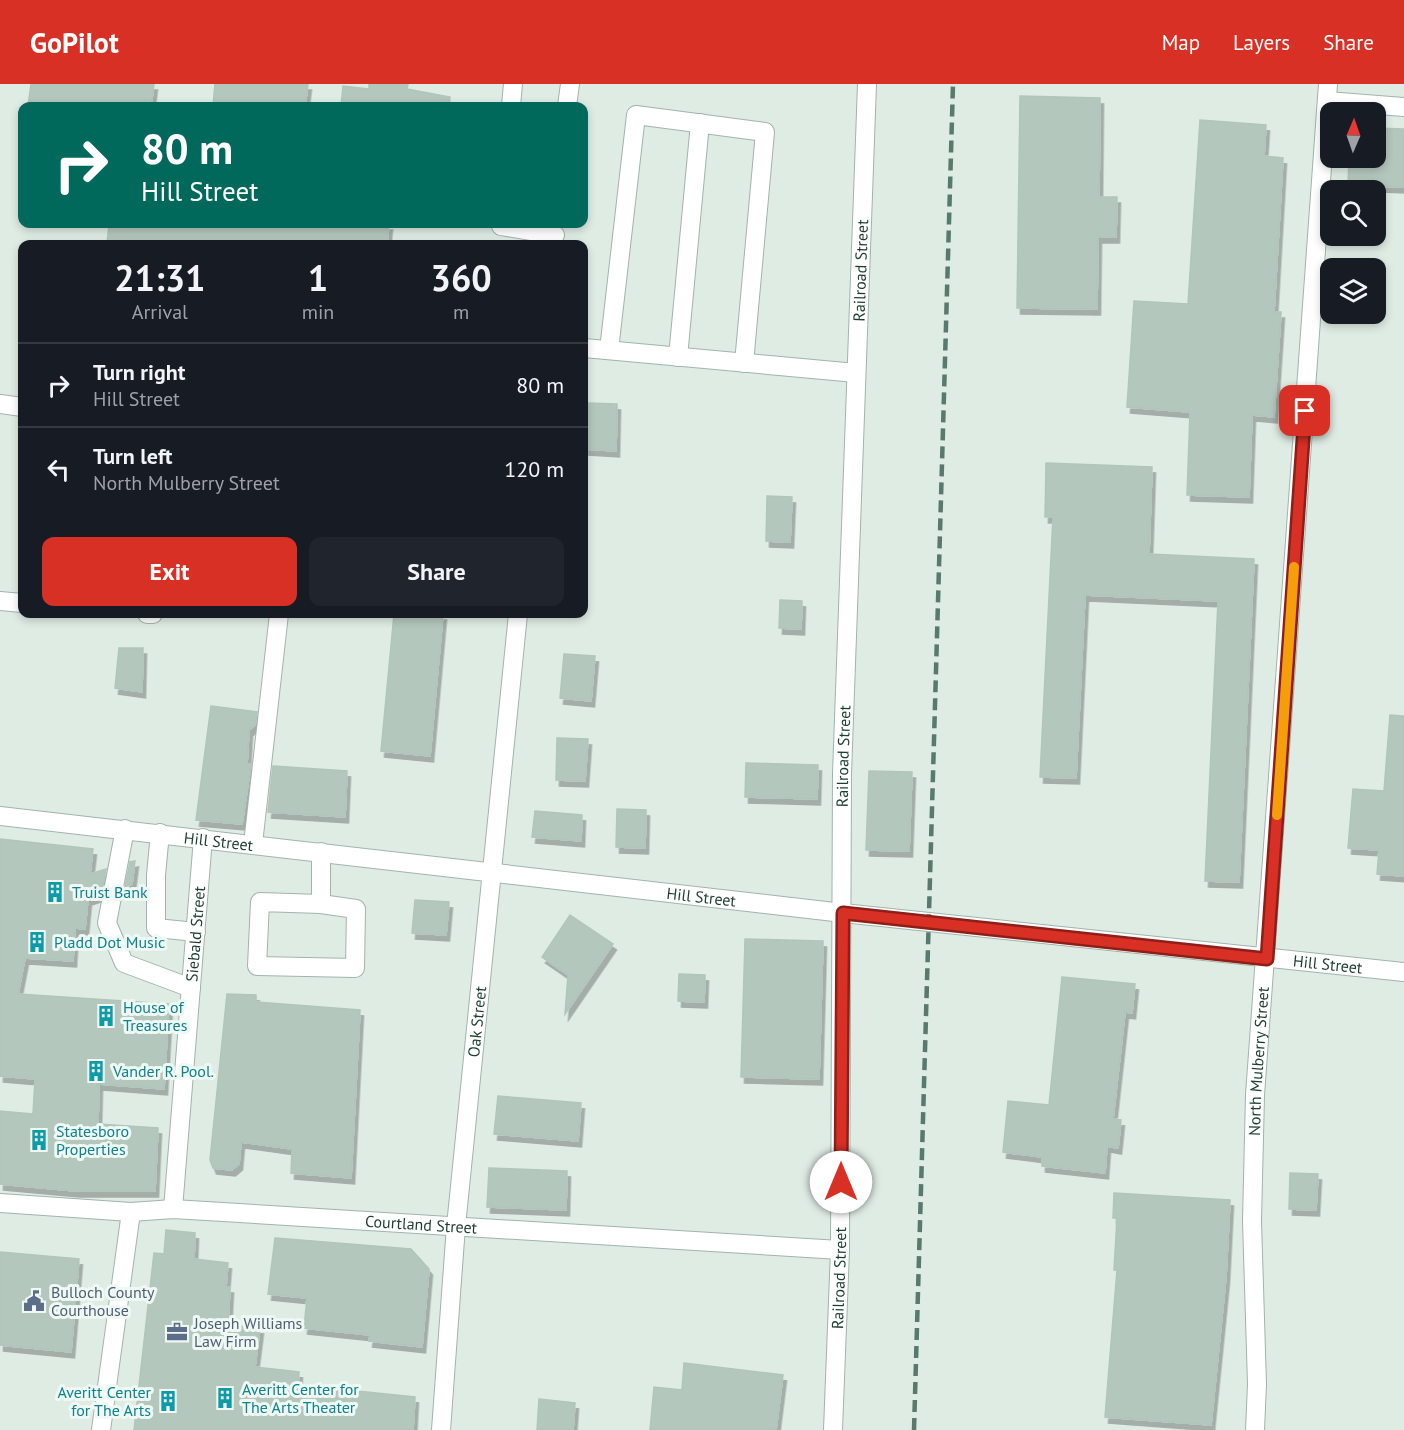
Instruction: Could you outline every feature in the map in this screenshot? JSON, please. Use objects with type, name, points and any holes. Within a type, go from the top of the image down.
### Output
[{"type":"street","points":[[512,102],[513,84]]},
{"type":"street","points":[[568,102],[570,84]]},
{"type":"street","name":"Railroad Street","points":[[833,1430],[840,1250],[842,774],[867,84]]},
{"type":"street","points":[[1327,93],[1404,107]]},
{"type":"street","name":"North Mulberry Street","points":[[1255,1430],[1257,1384],[1252,1221],[1255,1095],[1267,959],[1327,93]]},
{"type":"street","points":[[609,351],[636,115],[765,132],[744,363]]},
{"type":"street","points":[[678,357],[700,123]]},
{"type":"street","points":[[514,228],[555,234]]},
{"type":"street","points":[[588,348],[856,373]]},
{"type":"street","points":[[0,404],[18,406]]},
{"type":"street","points":[[0,601],[18,603]]},
{"type":"street","points":[[253,844],[279,618]]},
{"type":"street","name":"Oak Street","points":[[441,1430],[456,1226],[494,872],[518,618]]},
{"type":"street","name":"Hill Street","points":[[0,816],[203,837],[843,913],[1404,972]]},
{"type":"street","points":[[125,829],[107,923],[124,963],[191,988]]},
{"type":"street","points":[[160,833],[156,875],[156,928],[195,932]]},
{"type":"street","name":"Siebald Street","points":[[173,1209],[203,837]]},
{"type":"street","points":[[321,852],[321,904]]},
{"type":"street","points":[[260,902],[321,904],[356,909],[355,968],[257,966],[260,902]]},
{"type":"street","name":"Courtland Street","points":[[0,1203],[130,1212],[173,1209],[840,1250]]},
{"type":"street","points":[[101,1430],[130,1212]]},
{"type":"building","points":[[31,84],[154,84],[152,102],[29,102]]},
{"type":"building","points":[[215,84],[308,84],[306,102],[213,102]]},
{"type":"building","points":[[369,84],[408,84],[407,89],[450,97],[449,102],[341,102],[343,86],[369,89]]},
{"type":"building","points":[[1020,96],[1100,98],[1099,197],[1117,197],[1116,237],[1098,237],[1097,309],[1017,308]]},
{"type":"building","points":[[1200,120],[1266,125],[1264,156],[1283,158],[1274,312],[1281,312],[1274,417],[1252,415],[1249,497],[1187,495],[1190,412],[1127,407],[1134,301],[1188,304]]},
{"type":"building","points":[[1386,128],[1404,129],[1404,187],[1386,186],[1386,180],[1348,180],[1349,168],[1386,168]]},
{"type":"building","points":[[109,228],[389,228],[387,240],[107,240]]},
{"type":"building","points":[[588,403],[617,404],[616,451],[588,449]]},
{"type":"building","points":[[1046,463],[1152,467],[1149,554],[1254,559],[1239,882],[1205,881],[1218,601],[1085,595],[1076,778],[1040,777],[1053,517],[1045,517]]},
{"type":"building","points":[[767,496],[792,497],[790,542],[766,541]]},
{"type":"building","points":[[780,600],[802,601],[801,629],[779,628]]},
{"type":"building","points":[[394,618],[443,618],[430,756],[381,751]]},
{"type":"building","points":[[119,648],[143,648],[142,692],[115,688]]},
{"type":"building","points":[[564,654],[595,656],[591,701],[560,698]]},
{"type":"building","points":[[211,706],[257,712],[255,725],[249,730],[247,764],[251,764],[242,824],[196,820]]},
{"type":"building","points":[[1390,715],[1404,716],[1404,876],[1377,874],[1379,850],[1348,848],[1353,789],[1384,791]]},
{"type":"building","points":[[557,738],[588,739],[585,781],[556,780]]},
{"type":"building","points":[[746,763],[818,765],[817,799],[745,797]]},
{"type":"building","points":[[273,766],[347,771],[345,817],[268,812]]},
{"type":"building","points":[[869,771],[912,772],[909,851],[866,850]]},
{"type":"building","points":[[617,809],[646,810],[645,848],[616,847]]},
{"type":"building","points":[[535,811],[582,815],[581,841],[532,837]]},
{"type":"building","points":[[0,839],[93,849],[90,874],[106,869],[101,895],[88,899],[85,929],[75,928],[73,961],[25,958],[18,994],[169,1004],[164,1089],[99,1084],[98,1124],[158,1128],[155,1191],[76,1191],[0,1184],[0,1111],[33,1114],[35,1079],[0,1076]]},
{"type":"building","points":[[135,861],[132,884],[125,887],[130,862]]},
{"type":"building","points":[[415,900],[449,902],[446,935],[412,933]]},
{"type":"building","points":[[570,915],[613,944],[565,1014],[568,975],[542,957]]},
{"type":"building","points":[[745,939],[823,941],[819,1079],[741,1077]]},
{"type":"building","points":[[679,974],[705,975],[704,1002],[678,1001]]},
{"type":"building","points":[[1062,977],[1135,984],[1132,1013],[1125,1012],[1113,1119],[1121,1120],[1118,1148],[1107,1146],[1105,1173],[1042,1166],[1042,1157],[1003,1152],[1008,1101],[1049,1105]]},
{"type":"building","points":[[227,994],[256,995],[256,1002],[360,1010],[351,1178],[291,1173],[292,1149],[241,1142],[239,1164],[232,1170],[213,1168],[210,1160]]},
{"type":"building","points":[[498,1096],[581,1103],[578,1141],[494,1134]]},
{"type":"building","points":[[489,1168],[567,1171],[566,1210],[487,1207]]},
{"type":"building","points":[[1290,1173],[1318,1174],[1316,1210],[1289,1209]]},
{"type":"building","points":[[1114,1193],[1230,1200],[1226,1277],[1211,1425],[1105,1417],[1117,1270],[1114,1270],[1117,1218],[1113,1218]]},
{"type":"building","points":[[166,1230],[195,1233],[194,1259],[228,1263],[226,1287],[230,1287],[228,1325],[260,1328],[255,1367],[299,1372],[298,1385],[415,1397],[413,1430],[134,1430],[154,1253],[164,1254]]},
{"type":"building","points":[[275,1238],[411,1249],[429,1269],[422,1347],[369,1341],[370,1335],[304,1328],[307,1298],[268,1294]]},
{"type":"building","name":"Bulloch County Courthouse","points":[[0,1252],[79,1259],[71,1352],[0,1345]]},
{"type":"building","points":[[684,1363],[783,1375],[776,1430],[650,1430],[654,1387],[682,1390]]},
{"type":"building","points":[[539,1399],[575,1403],[573,1430],[537,1430]]},
{"type":"railway","points":[[914,1430],[953,84]]},
{"type":"slow traffic","points":[[1277,815],[1294,567]]},
{"type":"place","name":"Truist Bank","points":[[55,892]]},
{"type":"place","name":"Pladd Dot Music","points":[[37,942]]},
{"type":"place","name":"House of Treasures","points":[[106,1016]]},
{"type":"place","name":"Vander R. Pool.","points":[[96,1071]]},
{"type":"place","name":"Statesboro Properties","points":[[39,1140]]},
{"type":"place","name":"Bulloch County Courthouse","points":[[34,1301]]},
{"type":"place","name":"Joseph Williams Law Firm","points":[[177,1332]]},
{"type":"place","name":"Averitt Center for The Arts Theater","points":[[225,1398]]},
{"type":"place","name":"Averitt Center for The Arts","points":[[168,1401]]},
{"type":"route","points":[[841,1182],[843,913],[1267,959],[1305,411]]}]
